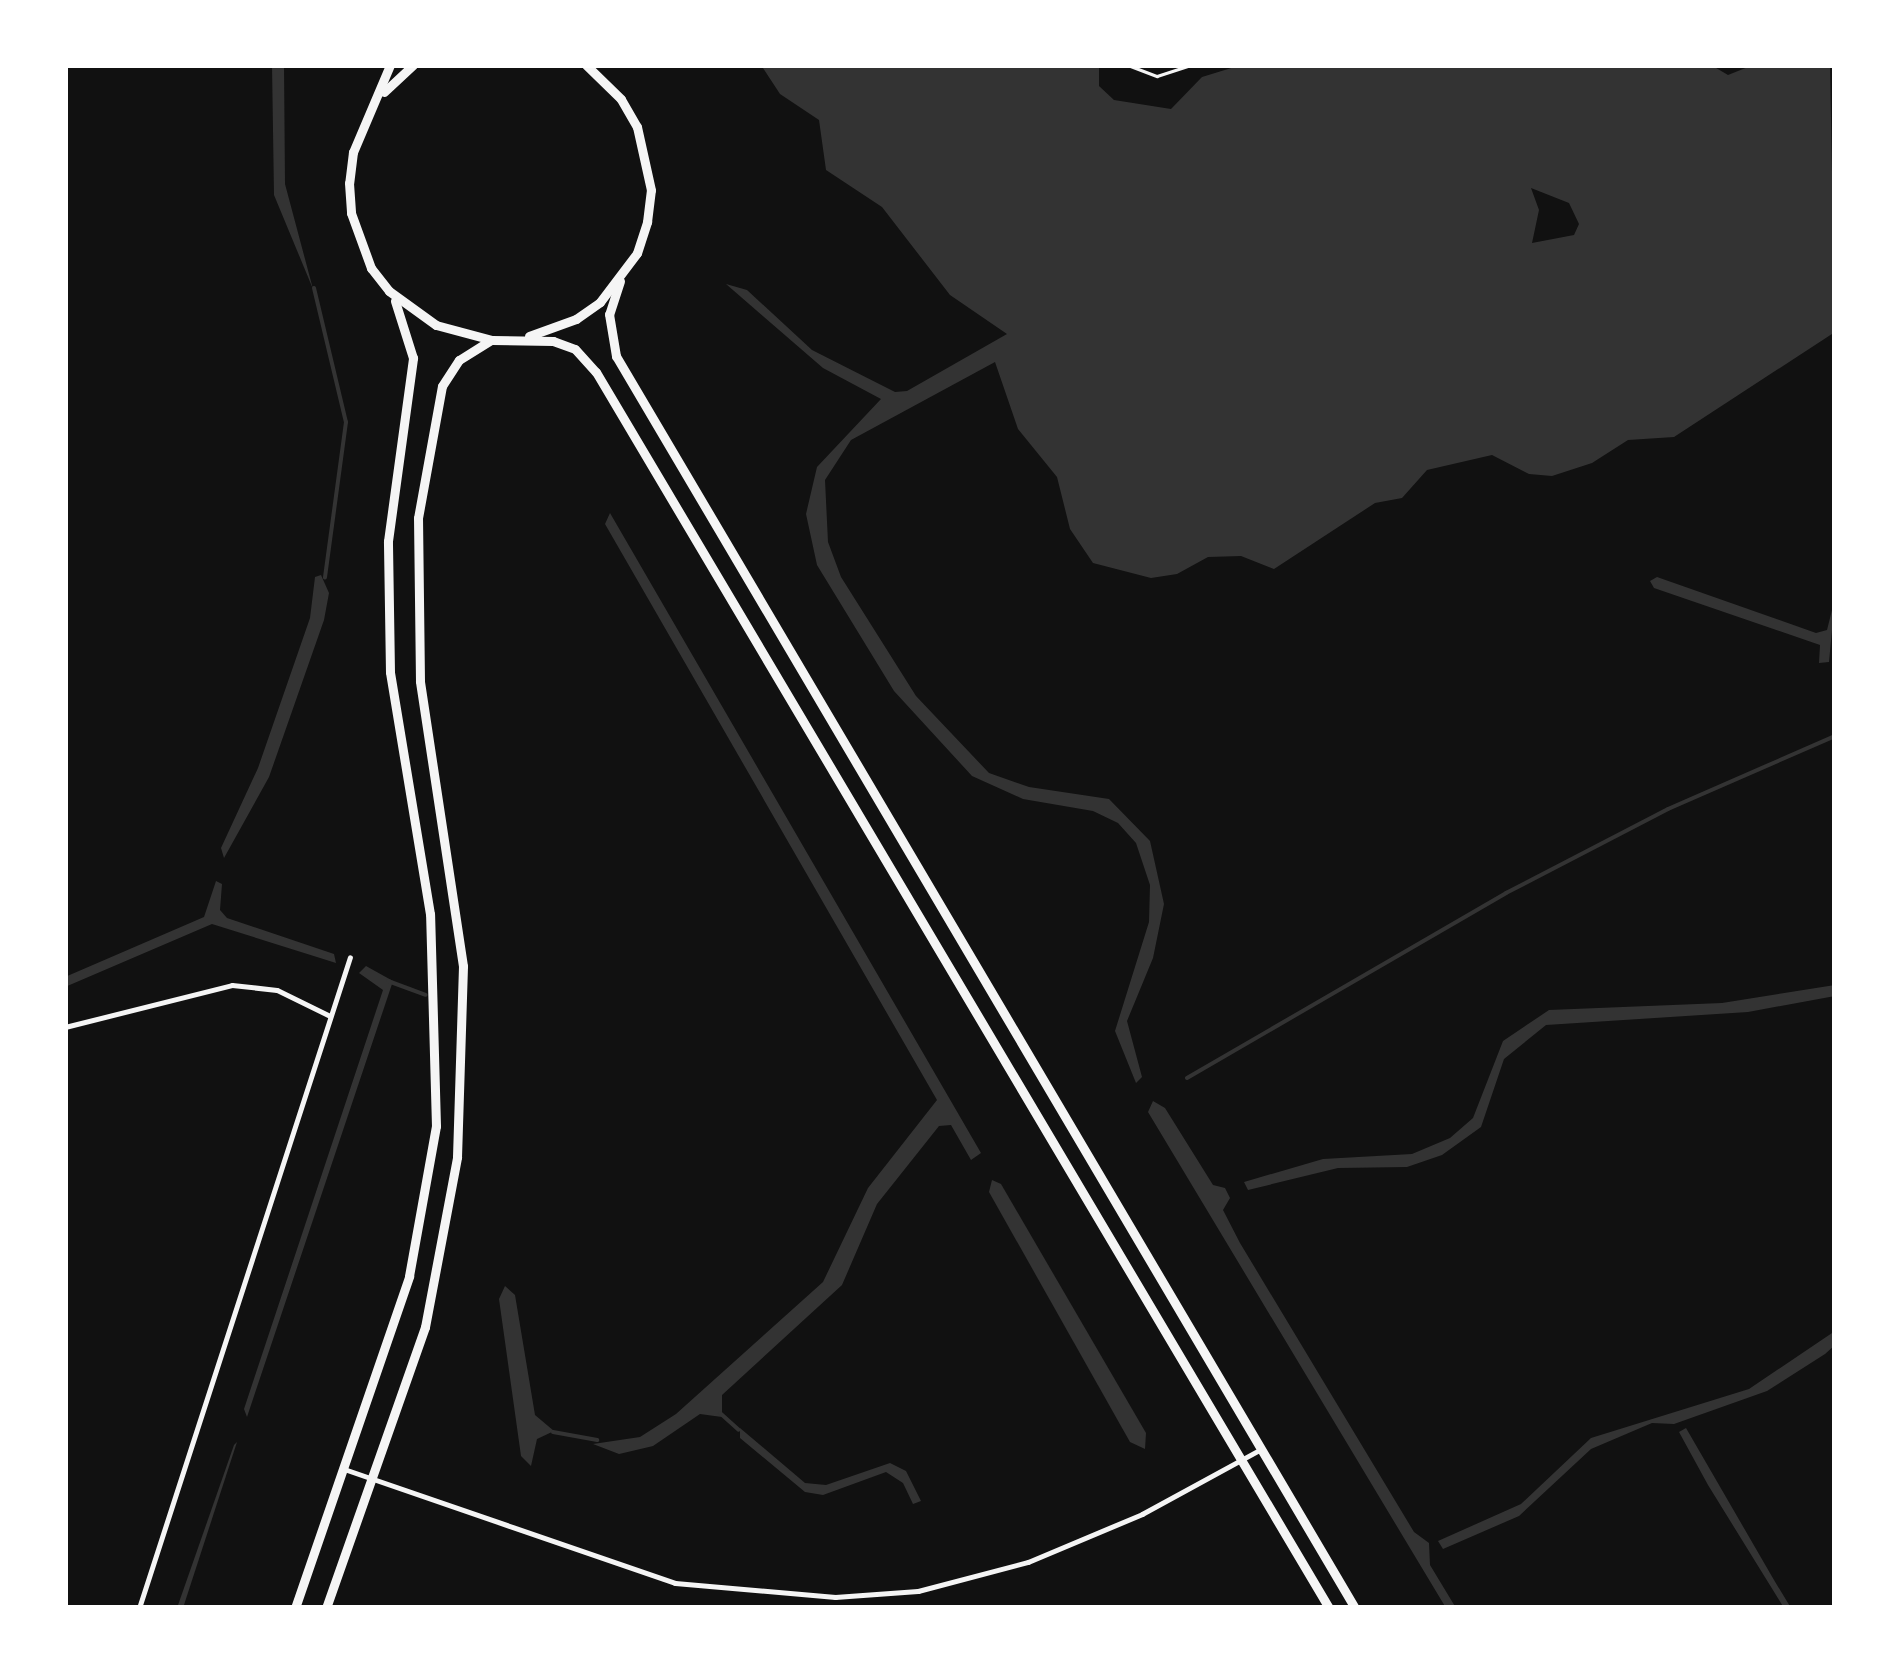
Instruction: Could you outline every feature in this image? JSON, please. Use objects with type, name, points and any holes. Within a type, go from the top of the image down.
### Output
[{"type":"highway","points":[[295,1608],[409,1276],[436,1126],[432,943],[390,672],[387,590],[412,345],[389,291],[358,241],[349,182],[353,152],[390,65]]},
{"type":"highway","points":[[379,97],[414,65]]},
{"type":"highway","points":[[586,65],[597,70],[637,126],[651,190],[647,222],[609,314],[616,356],[1356,1608]]},
{"type":"highway","points":[[389,291],[436,326],[492,340],[521,338],[576,319],[620,281]]},
{"type":"highway","points":[[521,338],[575,350],[596,372],[1329,1608]]},
{"type":"highway","points":[[326,1608],[429,1310],[445,1242],[463,1099],[456,900],[420,681],[418,518],[442,386],[458,360],[492,340]]},
{"type":"street","points":[[139,1608],[204,1423],[350,957]]},
{"type":"street","points":[[65,1028],[232,985],[277,990],[330,1016]]},
{"type":"street","points":[[344,1470],[660,1579],[739,1592],[836,1597],[918,1590],[999,1572],[1113,1528],[1261,1449]]},
{"type":"path","points":[[1128,65],[1158,76],[1190,65]]},
{"type":"shaded area","points":[[272,65],[284,65],[285,184],[313,289],[274,195]]},
{"type":"shaded area","points":[[761,65],[1099,65],[1099,86],[1114,100],[1171,109],[1202,77],[1241,65],[1711,65],[1728,75],[1753,65],[1830,65],[1835,332],[1674,437],[1628,440],[1592,463],[1552,476],[1529,474],[1492,455],[1427,470],[1402,498],[1375,503],[1274,569],[1241,556],[1208,557],[1177,574],[1151,578],[1093,563],[1070,529],[1057,477],[1018,429],[995,362],[851,440],[825,480],[828,542],[841,577],[916,696],[989,773],[1029,787],[1109,799],[1150,841],[1164,904],[1153,958],[1127,1021],[1142,1077],[1136,1083],[1115,1031],[1149,922],[1150,885],[1136,843],[1118,823],[1093,811],[1023,799],[972,776],[894,691],[817,565],[806,514],[817,467],[881,399],[823,368],[726,284],[747,290],[812,350],[895,392],[907,391],[1007,334],[950,295],[882,207],[826,170],[819,120],[780,94]],"holes":[[[1531,188],[1569,203],[1579,224],[1574,235],[1532,243],[1539,210]]]},
{"type":"shaded area","points":[[610,513],[981,1153],[971,1160],[951,1125],[939,1126],[877,1204],[842,1285],[722,1395],[722,1417],[700,1414],[653,1446],[619,1454],[593,1444],[640,1437],[676,1414],[823,1282],[868,1188],[937,1100],[605,524]]},
{"type":"shaded area","points":[[321,575],[329,593],[324,620],[269,777],[224,858],[221,848],[258,768],[310,618],[315,577]]},
{"type":"shaded area","points":[[1657,577],[1816,633],[1827,630],[1835,598],[1829,662],[1819,663],[1820,645],[1654,588],[1650,581]]},
{"type":"shaded area","points":[[216,881],[222,884],[220,910],[227,918],[334,954],[336,963],[212,924],[65,987],[65,977],[204,917]]},
{"type":"shaded area","points":[[366,966],[393,981],[247,1417],[244,1409],[383,990],[359,973]]},
{"type":"shaded area","points":[[1835,985],[1835,996],[1748,1012],[1546,1025],[1504,1059],[1481,1127],[1442,1155],[1407,1167],[1338,1168],[1248,1190],[1244,1182],[1323,1159],[1412,1154],[1450,1138],[1473,1118],[1503,1041],[1549,1010],[1722,1003]]},
{"type":"shaded area","points":[[1153,1101],[1165,1108],[1213,1185],[1225,1188],[1230,1198],[1223,1210],[1240,1243],[1414,1532],[1429,1543],[1430,1565],[1456,1608],[1446,1608],[1148,1112]]},
{"type":"shaded area","points":[[992,1180],[1001,1184],[1146,1433],[1145,1449],[1130,1442],[989,1192]]},
{"type":"shaded area","points":[[505,1286],[515,1295],[535,1415],[554,1431],[537,1439],[531,1466],[521,1456],[499,1299]]},
{"type":"shaded area","points":[[1835,1331],[1835,1345],[1825,1354],[1767,1391],[1674,1424],[1652,1423],[1591,1449],[1519,1516],[1443,1549],[1438,1541],[1521,1504],[1591,1438],[1749,1389]]},
{"type":"shaded area","points":[[740,1428],[805,1483],[826,1485],[890,1463],[906,1471],[921,1501],[913,1504],[903,1483],[886,1472],[823,1495],[805,1492],[740,1438]]},
{"type":"shaded area","points":[[1686,1428],[1791,1608],[1784,1608],[1708,1485],[1679,1432]]},
{"type":"shaded area","points":[[237,1442],[183,1608],[177,1608],[234,1445]]},
{"type":"waterway","points":[[314,288],[346,422],[325,578]]},
{"type":"waterway","points":[[1187,1078],[1506,893],[1668,809],[1835,736]]},
{"type":"waterway","points":[[388,981],[426,995]]},
{"type":"waterway","points":[[720,1413],[739,1430]]},
{"type":"waterway","points":[[553,1432],[597,1440]]}]
